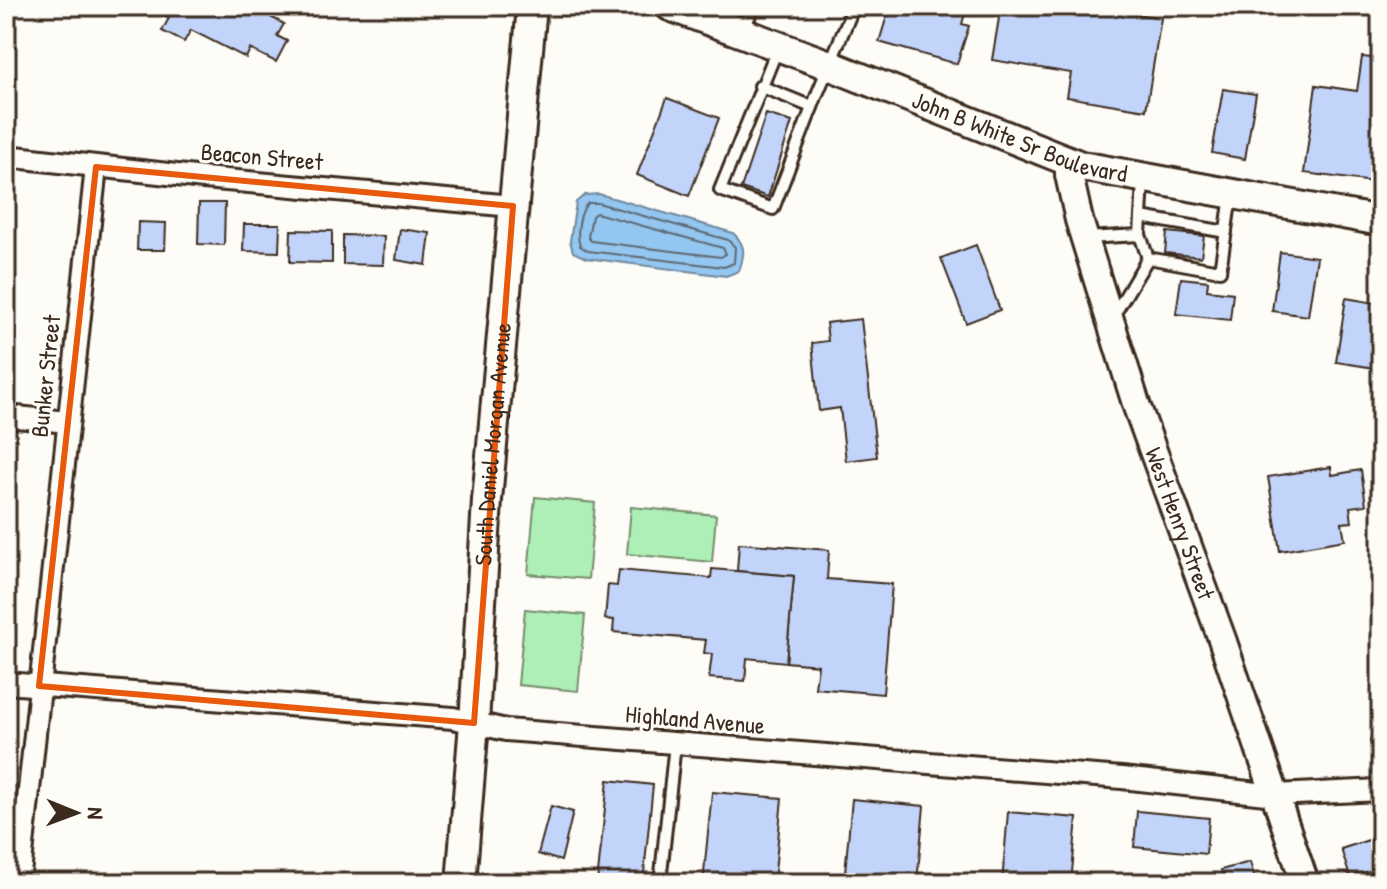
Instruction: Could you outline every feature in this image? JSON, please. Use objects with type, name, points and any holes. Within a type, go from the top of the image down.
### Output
[{"type":"main road","name":"South Daniel Morgan Avenue","points":[[461,883],[487,500],[532,6]]},
{"type":"main road","name":"John B White Sr Boulevard","points":[[670,6],[829,65],[1069,161],[1144,178],[1381,221]]},
{"type":"street","name":"Beacon Street","points":[[6,156],[513,206]]},
{"type":"street","name":"West Henry Street","points":[[1069,161],[1069,175],[1085,238],[1137,407],[1305,883]]},
{"type":"street","name":"Bunker Street","points":[[19,883],[96,167]]},
{"type":"street","points":[[6,416],[68,422]]},
{"type":"street","name":"Highland Avenue","points":[[6,683],[453,718],[506,730],[1122,778],[1275,795],[1381,790]]},
{"type":"lane","points":[[743,33],[753,6]]},
{"type":"lane","points":[[778,46],[720,190],[773,209],[854,6]]},
{"type":"lane","points":[[760,86],[812,107]]},
{"type":"lane","points":[[1144,178],[1140,235],[1148,258]]},
{"type":"lane","points":[[1148,258],[1220,271],[1231,194]]},
{"type":"lane","points":[[1141,217],[1226,232]]},
{"type":"lane","points":[[1085,238],[1140,235]]},
{"type":"lane","points":[[1110,320],[1148,258]]},
{"type":"lane","points":[[660,883],[675,744]]},
{"type":"highlighted area","points":[[96,167],[513,206],[474,723],[39,686]]},
{"type":"green space","points":[[535,497],[595,503],[588,579],[528,574]]},
{"type":"green space","points":[[631,507],[716,515],[712,562],[627,554]]},
{"type":"green space","points":[[525,609],[585,615],[578,691],[518,685]]},
{"type":"water","points":[[599,194],[733,233],[743,250],[739,271],[726,276],[586,258],[573,252],[570,241],[576,202],[585,195]]},
{"type":"building","points":[[167,6],[275,6],[269,16],[284,24],[277,36],[287,41],[276,62],[250,49],[246,58],[191,30],[184,42],[162,31],[169,18],[163,15]]},
{"type":"building","points":[[890,6],[967,6],[962,24],[969,26],[957,64],[879,42]]},
{"type":"building","points":[[1001,6],[1090,6],[1161,18],[1146,110],[1067,97],[1071,73],[992,60]]},
{"type":"building","points":[[1362,57],[1381,59],[1381,183],[1304,173],[1316,85],[1357,91]]},
{"type":"building","points":[[1223,89],[1256,94],[1245,159],[1212,153]]},
{"type":"building","points":[[667,98],[719,118],[689,196],[637,175]]},
{"type":"building","points":[[766,114],[792,122],[768,197],[741,188]]},
{"type":"building","points":[[199,203],[225,203],[224,245],[198,244]]},
{"type":"building","points":[[138,222],[166,223],[165,250],[137,250]]},
{"type":"building","points":[[244,224],[280,224],[279,252],[243,251]]},
{"type":"building","points":[[400,229],[430,233],[426,265],[396,260]]},
{"type":"building","points":[[291,230],[332,231],[332,263],[290,262]]},
{"type":"building","points":[[1167,232],[1204,236],[1201,257],[1165,253]]},
{"type":"building","points":[[343,235],[384,236],[383,265],[343,264]]},
{"type":"building","points":[[976,245],[1000,310],[966,323],[941,258]]},
{"type":"building","points":[[1280,252],[1317,257],[1308,316],[1272,311]]},
{"type":"building","points":[[1181,278],[1208,281],[1207,290],[1233,293],[1230,320],[1176,314]]},
{"type":"building","points":[[1346,298],[1381,304],[1381,369],[1336,362]]},
{"type":"building","points":[[861,319],[877,457],[846,461],[840,408],[819,411],[812,343],[828,341],[826,323]]},
{"type":"building","points":[[1331,467],[1332,475],[1361,470],[1366,505],[1350,507],[1352,522],[1342,523],[1345,540],[1280,551],[1268,477]]},
{"type":"building","points":[[739,543],[829,550],[827,579],[892,584],[883,694],[815,688],[818,665],[786,662],[794,576],[737,571]]},
{"type":"building","points":[[712,569],[794,576],[786,662],[747,658],[745,681],[709,678],[712,654],[704,653],[706,640],[613,632],[614,620],[605,619],[608,585],[617,586],[619,570],[711,578]]},
{"type":"building","points":[[608,780],[653,785],[643,883],[597,883]]},
{"type":"building","points":[[712,792],[782,798],[774,883],[703,883]]},
{"type":"building","points":[[852,799],[924,806],[917,883],[844,883]]},
{"type":"building","points":[[551,806],[573,812],[561,861],[538,854]]},
{"type":"building","points":[[1137,811],[1209,818],[1206,854],[1134,847]]},
{"type":"building","points":[[1008,812],[1077,818],[1071,883],[1002,883]]},
{"type":"building","points":[[1381,836],[1381,867],[1350,877],[1341,849]]},
{"type":"building","points":[[1250,862],[1256,883],[1225,883],[1221,870]]}]
